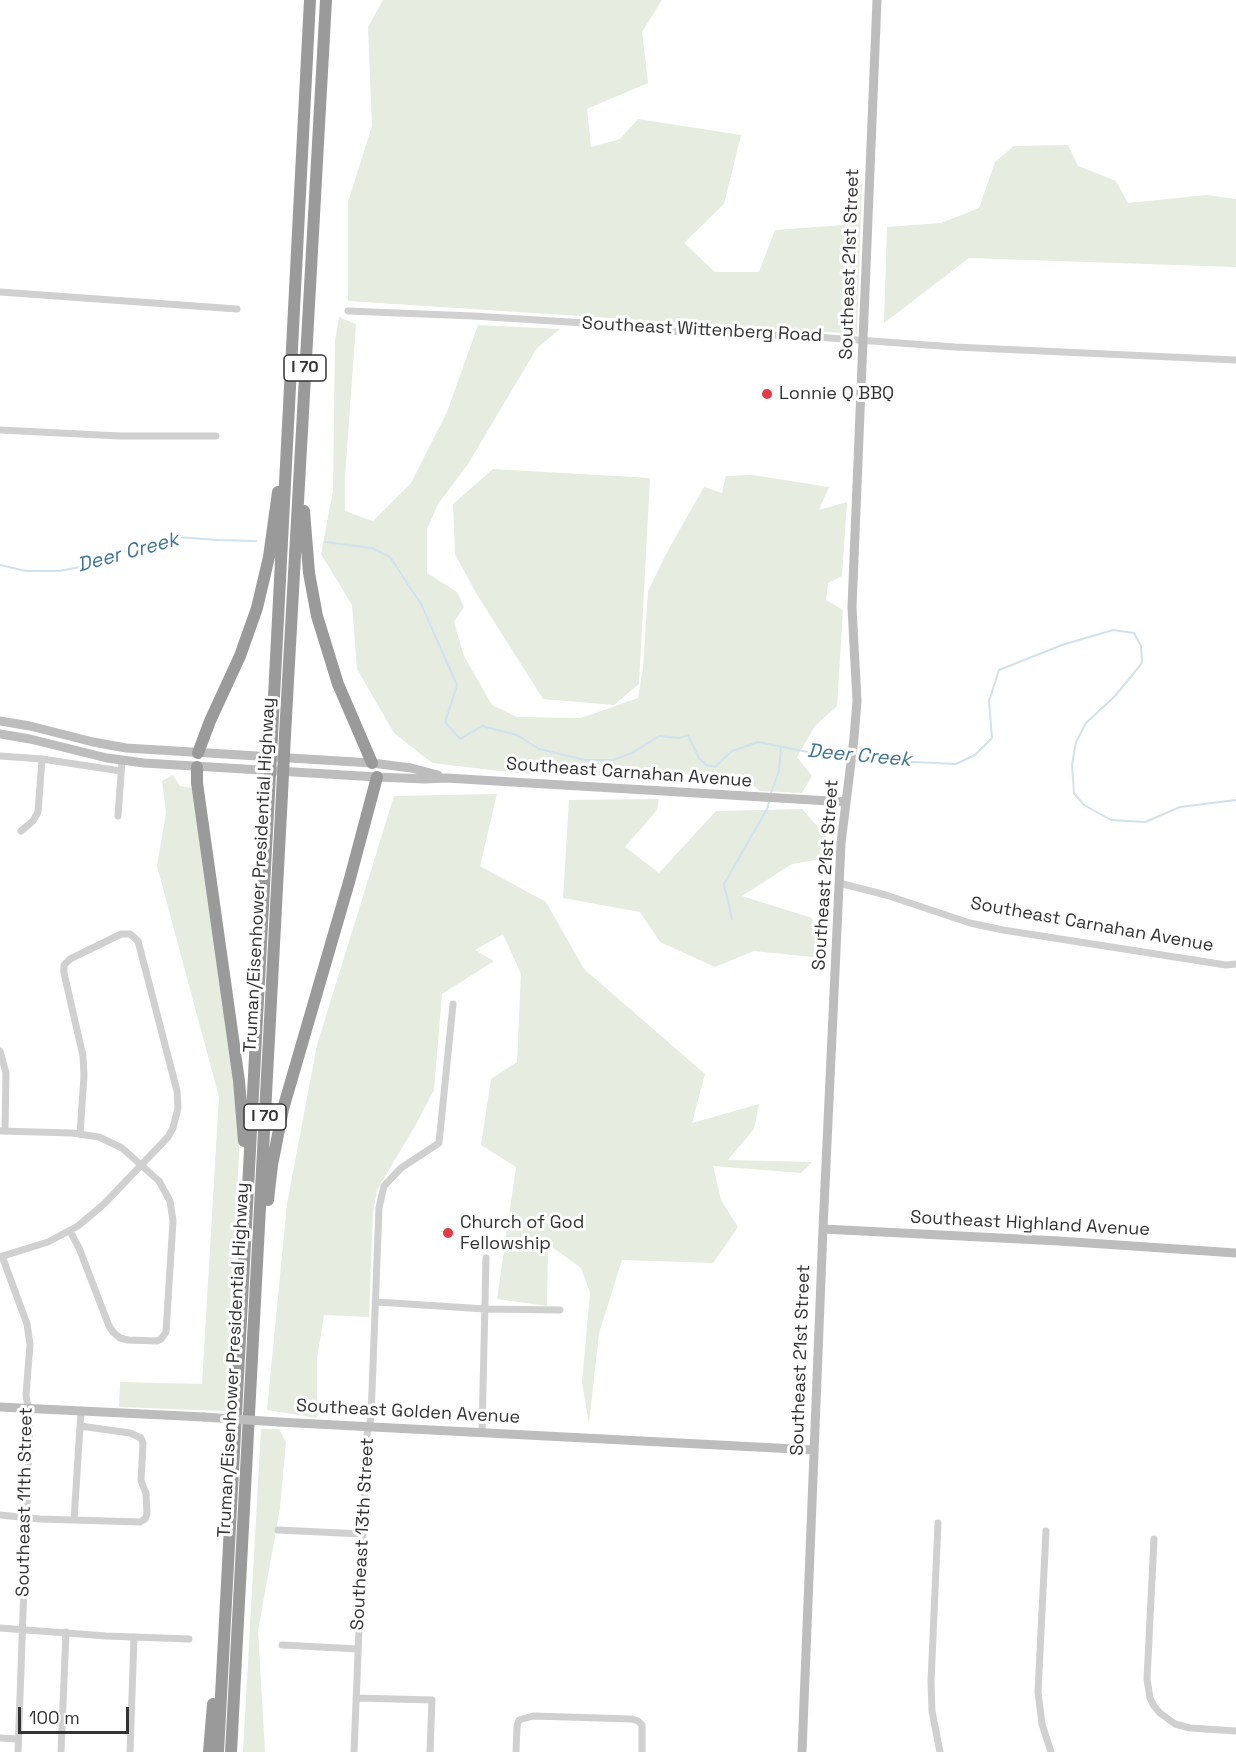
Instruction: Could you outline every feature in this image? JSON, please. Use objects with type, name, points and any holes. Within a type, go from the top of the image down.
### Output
[{"type":"highway","name":"Truman/Eisenhower Presidential Highway","points":[[218,1752],[290,398],[309,26],[308,0]]},
{"type":"highway","name":"Truman/Eisenhower Presidential Highway","points":[[231,1752],[326,0]]},
{"type":"highway","points":[[322,58],[332,0]]},
{"type":"highway","points":[[198,753],[248,637],[264,582],[290,398]]},
{"type":"highway","points":[[301,438],[305,532],[309,573],[317,616],[335,676],[372,763]]},
{"type":"highway","points":[[197,767],[197,783],[239,1081],[246,1224]]},
{"type":"highway","points":[[255,1308],[272,1165],[283,1109],[377,777]]},
{"type":"highway","points":[[209,1752],[217,1661],[226,1611]]},
{"type":"street","name":"Southeast 21st Street","points":[[802,1752],[841,843],[857,701],[852,607],[878,0]]},
{"type":"street","points":[[0,292],[237,309]]},
{"type":"street","name":"Southeast Wittenberg Road","points":[[348,311],[585,323],[691,333],[802,336],[1236,360]]},
{"type":"street","points":[[0,430],[120,436],[216,436]]},
{"type":"street","name":"Southeast Carnahan Avenue","points":[[0,721],[112,746],[141,750],[372,763],[411,768],[446,778]]},
{"type":"street","name":"Southeast Carnahan Avenue","points":[[0,734],[122,760],[197,767],[377,777],[446,778],[846,802]]},
{"type":"street","points":[[197,767],[198,753]]},
{"type":"street","points":[[0,756],[42,759],[121,771]]},
{"type":"street","points":[[21,831],[33,821],[38,812],[42,759]]},
{"type":"street","points":[[118,816],[122,760]]},
{"type":"street","points":[[372,763],[377,777]]},
{"type":"street","name":"Southeast Carnahan Avenue","points":[[839,883],[992,928],[1226,965],[1236,964]]},
{"type":"street","points":[[1,1256],[33,1248],[70,1231],[104,1204],[170,1134],[177,1116],[178,1099],[138,941],[130,934],[121,934],[70,958],[64,965],[64,974],[84,1056],[80,1134]]},
{"type":"street","name":"Southeast 13th Street","points":[[354,1752],[367,1435],[371,1417],[377,1302],[379,1208],[384,1186],[400,1168],[439,1143],[453,1004]]},
{"type":"street","points":[[0,1051],[6,1073],[2,1131],[80,1134],[99,1137],[122,1148],[159,1181],[165,1191],[173,1215],[166,1332],[161,1340],[128,1340],[120,1338],[113,1332],[70,1231]]},
{"type":"street","name":"Southeast Highland Avenue","points":[[823,1229],[1236,1253]]},
{"type":"street","name":"Southeast 11th Street","points":[[1,1256],[29,1333],[26,1395],[30,1419],[18,1752]]},
{"type":"street","points":[[482,1433],[486,1258]]},
{"type":"street","points":[[377,1302],[485,1309],[560,1310]]},
{"type":"street","name":"Southeast Golden Avenue","points":[[0,1407],[814,1449]]},
{"type":"street","points":[[74,1520],[81,1411]]},
{"type":"street","points":[[0,1515],[40,1519],[140,1522],[145,1519],[147,1514],[146,1493],[141,1481],[141,1438],[137,1434],[80,1426]]},
{"type":"street","points":[[939,1523],[931,1691],[933,1721],[940,1752]]},
{"type":"street","points":[[278,1530],[363,1534]]},
{"type":"street","points":[[1046,1531],[1038,1692],[1042,1724],[1051,1752]]},
{"type":"street","points":[[1154,1539],[1147,1685],[1154,1706],[1175,1724],[1185,1727],[1236,1731]]},
{"type":"street","points":[[0,1628],[189,1639]]},
{"type":"street","points":[[61,1752],[66,1632]]},
{"type":"street","points":[[130,1752],[134,1637]]},
{"type":"street","points":[[282,1645],[358,1648]]},
{"type":"street","points":[[356,1698],[432,1700],[430,1752]]},
{"type":"street","points":[[516,1752],[519,1720],[533,1716],[632,1719],[642,1725],[642,1752]]},
{"type":"street","points":[[0,1738],[18,1739]]},
{"type":"shaded area","points":[[383,0],[662,0],[642,32],[648,83],[587,109],[591,147],[620,139],[638,119],[741,135],[724,204],[684,243],[715,272],[759,272],[775,230],[844,225],[854,189],[862,184],[857,334],[348,301],[348,202],[372,126],[368,27]]},
{"type":"shaded area","points":[[1068,145],[1078,166],[1116,181],[1128,203],[1206,195],[1236,199],[1236,267],[969,258],[884,323],[887,227],[941,223],[979,208],[995,162],[1014,146]]},
{"type":"shaded area","points":[[339,317],[356,324],[345,477],[345,511],[373,521],[411,483],[447,412],[478,325],[560,329],[537,348],[468,464],[438,504],[427,529],[427,573],[457,592],[464,607],[454,622],[464,656],[492,705],[517,717],[581,718],[638,698],[643,668],[648,591],[704,487],[722,493],[726,476],[752,475],[829,487],[819,510],[847,502],[842,576],[828,583],[826,600],[843,610],[837,706],[815,726],[797,757],[812,776],[802,793],[760,791],[741,776],[703,773],[586,775],[517,773],[432,763],[394,733],[357,669],[352,605],[321,554],[333,491],[335,341]]},
{"type":"shaded area","points":[[493,469],[650,478],[639,684],[614,705],[543,699],[476,593],[455,554],[453,504]]},
{"type":"shaded area","points":[[173,775],[180,786],[192,788],[239,1118],[225,1411],[119,1407],[120,1382],[202,1384],[219,1097],[157,866],[166,813],[162,781]]},
{"type":"shaded area","points":[[497,794],[480,866],[546,902],[584,969],[705,1074],[692,1123],[759,1104],[754,1129],[728,1160],[812,1162],[801,1173],[713,1166],[721,1200],[738,1227],[713,1263],[622,1260],[599,1333],[589,1423],[582,1383],[590,1293],[581,1268],[548,1244],[547,1306],[497,1299],[516,1167],[481,1145],[491,1079],[517,1062],[521,974],[503,934],[475,950],[494,961],[442,994],[434,1090],[377,1190],[373,1213],[369,1317],[324,1315],[317,1358],[317,1418],[267,1410],[287,1204],[317,1045],[394,796]]},
{"type":"shaded area","points":[[659,799],[657,810],[625,847],[659,873],[716,811],[802,809],[826,836],[821,859],[792,864],[742,896],[812,918],[822,958],[754,951],[715,967],[660,942],[640,912],[563,898],[569,800]]},
{"type":"shaded area","points":[[261,1429],[279,1429],[286,1442],[280,1508],[258,1631],[265,1752],[243,1752]]},
{"type":"waterway","name":"Deer Creek","points":[[0,565],[26,571],[59,571],[86,566],[136,546],[177,537],[256,541]]},
{"type":"waterway","name":"Deer Creek","points":[[325,542],[372,548],[390,557],[421,604],[457,685],[445,722],[460,739],[482,726],[517,735],[539,749],[585,760],[613,760],[632,753],[659,736],[679,738],[688,735],[699,758],[706,765],[715,767],[732,751],[758,742],[813,753],[848,756]]},
{"type":"waterway","name":"Deer Creek","points":[[854,757],[956,764],[975,755],[992,738],[989,701],[999,670],[1062,645],[1113,630],[1134,633],[1141,646],[1142,663],[1115,696],[1086,723],[1076,742],[1072,765],[1074,793],[1084,805],[1111,820],[1145,822],[1180,807],[1236,800]]},
{"type":"waterway","points":[[771,793],[779,771],[781,747]]},
{"type":"waterway","points":[[732,919],[724,884],[767,809],[770,799]]},
{"type":"place","name":"Lonnie Q BBQ","points":[[767,394]]},
{"type":"place","name":"Church of God Fellowship","points":[[448,1233]]}]
